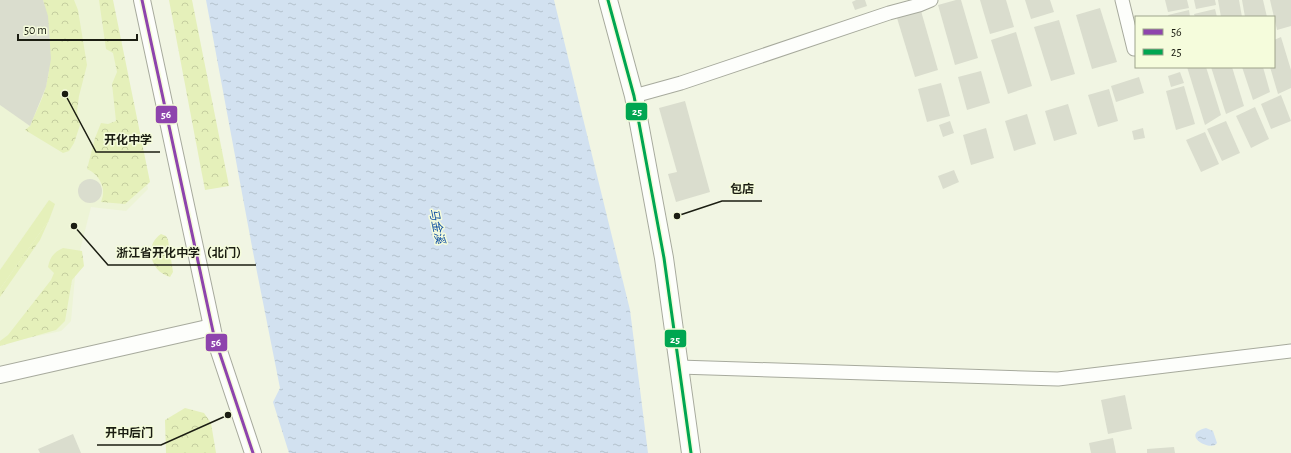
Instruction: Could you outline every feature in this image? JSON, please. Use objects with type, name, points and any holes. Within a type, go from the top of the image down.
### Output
[{"type":"main road","points":[[608,0],[634,96],[664,258],[691,453]]},
{"type":"street","points":[[142,0],[214,336],[253,453]]},
{"type":"street","points":[[634,96],[681,83],[889,13],[919,6],[931,0]]},
{"type":"street","points":[[1122,0],[1134,49]]},
{"type":"street","points":[[0,375],[212,327]]},
{"type":"street","points":[[679,367],[1058,379],[1291,351]]},
{"type":"shaded area","points":[[0,0],[110,0],[148,189],[126,211],[91,207],[76,266],[71,321],[61,331],[0,344]]},
{"type":"green space","points":[[43,0],[74,0],[78,10],[87,65],[79,96],[77,111],[80,125],[74,143],[69,151],[63,153],[25,130],[30,126],[41,101],[45,91],[48,75],[50,43]]},
{"type":"green space","points":[[99,0],[113,0],[150,182],[125,204],[101,202],[103,197],[103,187],[96,175],[87,169],[95,138],[101,123],[108,124],[116,121],[112,84],[117,72],[113,53],[106,49]]},
{"type":"green space","points":[[169,0],[192,0],[229,186],[205,190]]},
{"type":"green space","points":[[49,200],[55,204],[49,220],[0,289],[0,270]]},
{"type":"green space","points":[[49,220],[40,240],[0,297],[0,289]]},
{"type":"green space","points":[[161,234],[166,236],[168,240],[173,272],[170,277],[158,270],[152,258],[152,245],[155,239]]},
{"type":"green space","points":[[63,248],[82,251],[84,266],[72,280],[65,321],[56,330],[0,346],[0,341],[8,335],[51,280],[54,273],[48,267],[50,260],[57,251]]},
{"type":"green space","points":[[185,408],[204,413],[211,423],[216,453],[166,453],[165,420]]},
{"type":"water","name":"马金溪","points":[[206,0],[554,0],[630,310],[648,453],[289,453],[273,402],[280,388]]},
{"type":"water","points":[[1206,428],[1213,431],[1217,443],[1214,445],[1209,446],[1199,442],[1196,438],[1195,434],[1198,431]]},
{"type":"building","points":[[0,0],[43,0],[48,16],[51,59],[46,87],[30,126],[0,105]]},
{"type":"building","points":[[856,0],[865,0],[867,6],[855,10],[852,2]]},
{"type":"building","points":[[961,0],[978,58],[955,65],[938,5]]},
{"type":"building","points":[[980,0],[1006,0],[1014,27],[990,34]]},
{"type":"building","points":[[1025,0],[1050,0],[1054,12],[1031,19]]},
{"type":"building","points":[[1165,0],[1187,0],[1189,8],[1168,12]]},
{"type":"building","points":[[1194,0],[1215,0],[1216,5],[1196,9]]},
{"type":"building","points":[[1218,0],[1239,0],[1242,16],[1221,16]]},
{"type":"building","points":[[1242,0],[1263,0],[1267,16],[1245,16]]},
{"type":"building","points":[[1270,0],[1291,0],[1291,26],[1277,30],[1275,16],[1274,16]]},
{"type":"building","points":[[1100,8],[1117,62],[1092,69],[1076,15]]},
{"type":"building","points":[[1215,9],[1217,16],[1195,16],[1194,14]]},
{"type":"building","points":[[1189,10],[1190,16],[1168,16]]},
{"type":"building","points":[[921,11],[938,70],[915,77],[897,18]]},
{"type":"building","points":[[1059,20],[1075,74],[1051,81],[1034,27]]},
{"type":"building","points":[[1016,32],[1032,86],[1008,94],[991,40]]},
{"type":"building","points":[[1281,37],[1291,70],[1291,88],[1278,94],[1270,68],[1275,68],[1275,40]]},
{"type":"building","points":[[1187,68],[1206,68],[1221,115],[1205,125]]},
{"type":"building","points":[[1211,68],[1232,68],[1244,106],[1226,114]]},
{"type":"building","points":[[1242,68],[1263,68],[1270,92],[1253,100]]},
{"type":"building","points":[[981,71],[990,103],[967,110],[958,77]]},
{"type":"building","points":[[1180,72],[1184,83],[1171,87],[1168,76]]},
{"type":"building","points":[[1139,77],[1144,93],[1116,102],[1111,86]]},
{"type":"building","points":[[941,83],[950,116],[927,122],[918,89]]},
{"type":"building","points":[[1184,86],[1195,124],[1176,130],[1166,91]]},
{"type":"building","points":[[1109,89],[1118,121],[1098,127],[1088,95]]},
{"type":"building","points":[[1281,95],[1291,121],[1271,129],[1261,104]]},
{"type":"building","points":[[685,101],[710,192],[676,202],[668,174],[677,172],[659,108]]},
{"type":"building","points":[[1068,104],[1077,134],[1054,141],[1045,111]]},
{"type":"building","points":[[1255,107],[1269,139],[1251,148],[1236,116]]},
{"type":"building","points":[[1027,114],[1036,144],[1014,151],[1005,121]]},
{"type":"building","points":[[950,121],[954,133],[943,137],[939,125]]},
{"type":"building","points":[[1226,121],[1240,153],[1222,161],[1207,129]]},
{"type":"building","points":[[986,128],[994,158],[971,165],[963,135]]},
{"type":"building","points":[[1143,128],[1145,138],[1134,140],[1132,131]]},
{"type":"building","points":[[1205,132],[1219,164],[1201,172],[1186,140]]},
{"type":"building","points":[[954,170],[959,182],[943,189],[938,176]]},
{"type":"building","points":[[90,179],[98,183],[102,191],[98,199],[90,203],[82,199],[78,191],[82,183]]},
{"type":"building","points":[[1125,395],[1132,429],[1108,434],[1101,400]]},
{"type":"building","points":[[73,434],[81,453],[40,453],[38,449]]},
{"type":"building","points":[[1113,438],[1116,453],[1091,453],[1089,443]]},
{"type":"building","points":[[1174,447],[1175,453],[1147,453],[1147,449]]},
{"type":"transit line","name":"56","points":[[142,0],[214,336],[253,453]]},
{"type":"transit line","name":"25","points":[[608,0],[634,96],[664,258],[691,453]]},
{"type":"place","name":"开化中学","points":[[65,94]]},
{"type":"place","name":"包店","points":[[677,216]]},
{"type":"place","name":"浙江省开化中学（北门）","points":[[74,226]]},
{"type":"place","name":"开中后门","points":[[228,415]]}]
